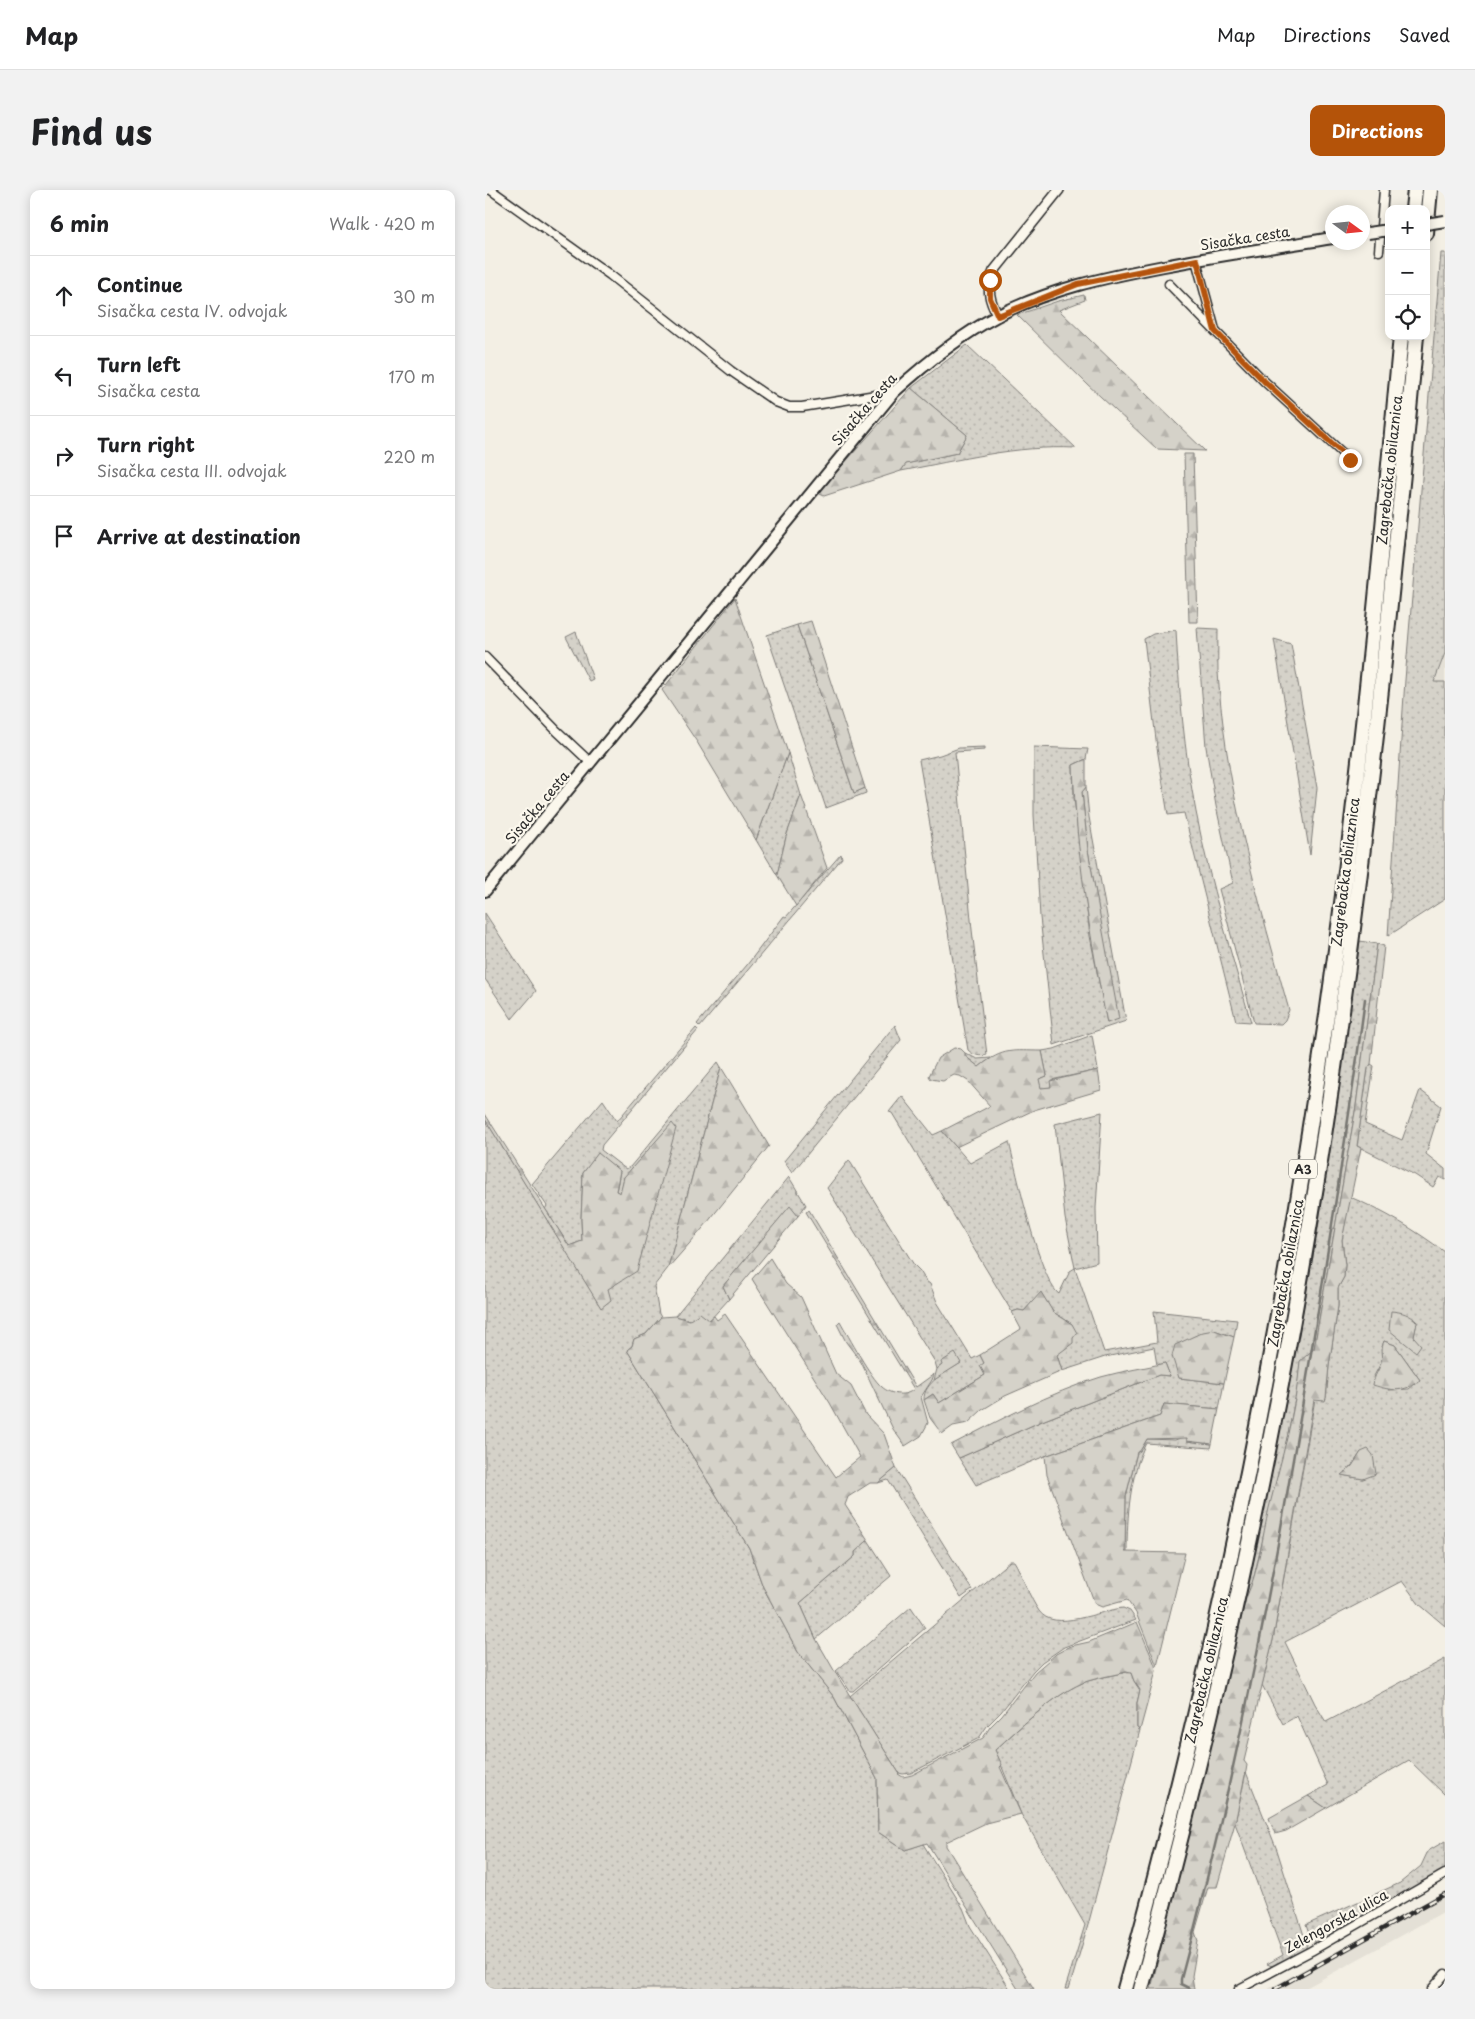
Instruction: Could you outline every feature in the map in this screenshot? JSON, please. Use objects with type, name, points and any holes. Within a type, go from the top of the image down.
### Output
[{"type":"highway","points":[[1413,205],[1415,190]]},
{"type":"highway","points":[[1429,205],[1430,190]]},
{"type":"highway","name":"Zagrebačka obilaznica","points":[[1125,1989],[1177,1797],[1230,1563],[1261,1412],[1301,1182],[1327,1014],[1348,851],[1372,639],[1401,340]]},
{"type":"highway","name":"Zagrebačka obilaznica","points":[[1141,1989],[1206,1736],[1245,1565],[1275,1415],[1318,1174],[1363,853],[1385,660],[1417,340]]},
{"type":"main road","points":[[1430,224],[1445,222]]},
{"type":"main road","points":[[1370,233],[1385,231]]},
{"type":"main road","name":"Sisačka cesta","points":[[485,891],[893,392],[916,372],[960,339],[998,316],[1078,284],[1197,260],[1325,239]]},
{"type":"street","points":[[491,190],[610,275],[731,371],[776,402],[789,407],[802,407],[893,392]]},
{"type":"street","points":[[998,316],[992,305],[989,290],[990,280],[994,271],[1059,190]]},
{"type":"street","points":[[1379,251],[1385,190]]},
{"type":"street","points":[[1197,260],[1215,331]]},
{"type":"street","points":[[1169,284],[1264,381],[1350,460]]},
{"type":"street","points":[[485,657],[591,763]]},
{"type":"street","name":"Zelengorska ulica","points":[[1239,1989],[1445,1874]]},
{"type":"street","points":[[1432,1989],[1445,1974]]},
{"type":"shaded area","points":[[1445,653],[1445,682],[1434,682]]},
{"type":"shaded area","points":[[1445,1891],[1445,1911],[1304,1989],[1268,1989]]},
{"type":"green space","points":[[1441,253],[1445,253],[1445,653],[1434,682],[1445,682],[1445,899],[1388,936],[1405,680]]},
{"type":"green space","points":[[1084,295],[1085,300],[1059,310],[1205,451],[1157,449],[1017,315],[1058,301]]},
{"type":"green space","points":[[967,345],[1076,448],[1010,451],[901,471],[905,464],[957,453],[967,435],[911,388]]},
{"type":"green space","points":[[911,388],[967,435],[957,453],[906,464],[901,471],[824,496],[818,493]]},
{"type":"green space","points":[[1184,454],[1193,454],[1198,622],[1189,622]]},
{"type":"green space","points":[[735,598],[788,753],[756,840],[697,742],[662,690]]},
{"type":"green space","points":[[811,621],[865,788],[854,793],[797,625]]},
{"type":"green space","points":[[797,625],[854,793],[865,788],[866,793],[826,808],[767,635]]},
{"type":"green space","points":[[1197,628],[1218,629],[1218,679],[1223,727],[1246,850],[1289,1010],[1281,1024],[1254,1023],[1219,889],[1233,883],[1216,806],[1206,747]]},
{"type":"green space","points":[[1176,630],[1183,721],[1196,812],[1214,891],[1251,1022],[1236,1021],[1184,813],[1168,815],[1157,748],[1144,639],[1153,634]]},
{"type":"green space","points":[[576,632],[593,679],[589,681],[566,637]]},
{"type":"green space","points":[[1274,639],[1291,644],[1317,788],[1310,855]]},
{"type":"green space","points":[[985,747],[985,750],[955,752],[972,930],[987,1055],[982,1056],[968,1050],[919,760],[959,748]]},
{"type":"green space","points":[[1034,747],[1088,749],[1086,759],[1073,765],[1074,798],[1090,936],[1107,1023],[1102,929],[1088,850],[1082,792],[1086,787],[1089,817],[1126,1021],[1054,1045],[1040,917],[1034,815]]},
{"type":"green space","points":[[788,753],[801,795],[786,837],[777,875],[756,840]]},
{"type":"green space","points":[[1086,759],[1086,787],[1082,792],[1088,850],[1119,1019],[1107,1023],[1090,927],[1077,830],[1073,765]]},
{"type":"green space","points":[[801,795],[827,868],[796,906],[777,875],[786,837]]},
{"type":"green space","points":[[841,854],[842,858],[700,1027],[697,1024],[747,965],[784,916],[786,917]]},
{"type":"green space","points":[[485,913],[536,991],[512,1019],[485,979]]},
{"type":"green space","points":[[1360,941],[1377,944],[1356,1106],[1314,1349],[1300,1362],[1289,1430],[1252,1585],[1246,1598],[1294,1360],[1318,1229]]},
{"type":"green space","points":[[1377,944],[1384,946],[1371,1064],[1368,1068],[1357,1146],[1361,1148],[1342,1240],[1345,1265],[1344,1277],[1338,1288],[1338,1306],[1326,1398],[1325,1401],[1314,1400],[1273,1640],[1244,1761],[1247,1765],[1235,1823],[1217,1887],[1208,1887],[1195,1932],[1198,1941],[1192,1976],[1194,1989],[1151,1989],[1246,1598],[1257,1565],[1292,1417],[1300,1361],[1314,1349],[1356,1106]]},
{"type":"green space","points":[[895,1025],[901,1040],[792,1173],[784,1161]]},
{"type":"green space","points":[[696,1028],[698,1030],[602,1145],[601,1150],[626,1169],[630,1167],[718,1062],[721,1067],[668,1268],[654,1286],[661,1317],[646,1334],[634,1339],[632,1346],[627,1350],[749,1548],[763,1587],[798,1652],[834,1697],[877,1778],[878,1832],[905,1850],[923,1844],[963,1908],[970,1926],[1010,1989],[485,1989],[485,1119],[601,1307],[608,1289],[629,1173],[624,1177],[621,1193],[616,1192],[620,1171],[598,1154],[583,1173],[582,1241],[569,1246],[545,1209],[547,1206],[532,1184],[603,1100],[617,1121]]},
{"type":"green space","points":[[1092,1035],[1098,1070],[1051,1080],[1051,1087],[1041,1089],[1038,1079],[1047,1076],[1042,1051],[1054,1049]]},
{"type":"green space","points":[[954,1048],[961,1049],[965,1056],[979,1067],[995,1056],[1009,1051],[1042,1051],[1047,1076],[1039,1079],[1041,1088],[1051,1087],[1050,1081],[1098,1070],[1101,1090],[1034,1110],[956,1147],[942,1131],[990,1106],[968,1081],[960,1076],[954,1075],[943,1081],[931,1079],[929,1076],[938,1058]]},
{"type":"green space","points":[[965,1053],[977,1059],[991,1058],[979,1067],[965,1056]]},
{"type":"green space","points":[[1371,1064],[1374,1066],[1365,1124],[1402,1140],[1420,1090],[1441,1106],[1426,1154],[1445,1169],[1445,1180],[1439,1177],[1433,1187],[1415,1175],[1357,1146],[1368,1068]]},
{"type":"green space","points":[[721,1067],[769,1146],[668,1268]]},
{"type":"green space","points":[[902,1096],[933,1135],[942,1131],[970,1163],[1009,1142],[1036,1247],[1051,1284],[1059,1294],[1070,1271],[1075,1268],[1104,1352],[1157,1342],[1154,1311],[1237,1320],[1234,1337],[1214,1330],[1179,1378],[1224,1383],[1219,1409],[1164,1404],[1160,1416],[1045,1456],[976,1485],[959,1458],[1042,1421],[1159,1375],[1170,1376],[1165,1363],[1157,1365],[1154,1347],[1105,1357],[1062,1371],[1057,1355],[1073,1338],[1072,1324],[1053,1312],[1041,1293],[1024,1311],[1012,1312],[892,1113],[889,1112]]},
{"type":"green space","points":[[1102,1112],[1096,1208],[1097,1262],[1075,1268],[1065,1218],[1055,1124]]},
{"type":"green space","points":[[485,1114],[569,1246],[582,1241],[583,1173],[598,1153],[620,1171],[616,1191],[620,1193],[624,1177],[672,1123],[676,1128],[637,1271],[608,1289],[611,1300],[601,1308],[485,1119]]},
{"type":"green space","points":[[849,1160],[914,1265],[930,1284],[937,1302],[972,1359],[980,1355],[984,1363],[985,1375],[939,1403],[933,1394],[924,1400],[928,1388],[943,1373],[961,1363],[942,1365],[937,1369],[935,1362],[827,1188]]},
{"type":"green space","points":[[789,1177],[806,1205],[798,1216],[790,1207],[723,1286],[729,1299],[709,1321],[690,1320],[675,1316]]},
{"type":"green space","points":[[1350,1197],[1375,1208],[1445,1252],[1445,1626],[1419,1604],[1402,1581],[1285,1642],[1315,1704],[1326,1722],[1445,1659],[1445,1795],[1409,1760],[1326,1808],[1308,1796],[1328,1785],[1297,1716],[1283,1724],[1262,1685],[1273,1640],[1315,1399],[1326,1398],[1338,1306],[1338,1288],[1344,1277],[1345,1265],[1342,1240]],"holes":[[[1417,1322],[1414,1337],[1391,1327]],[[1384,1341],[1395,1345],[1420,1380],[1409,1389],[1389,1390],[1374,1376],[1382,1361],[1381,1350]],[[1361,1452],[1363,1479],[1342,1475],[1352,1466]]]},
{"type":"green space","points":[[790,1206],[798,1216],[729,1299],[723,1286]]},
{"type":"green space","points":[[809,1210],[916,1387],[934,1374],[921,1397],[928,1423],[921,1436],[905,1446],[893,1429],[861,1362],[846,1342],[837,1324],[840,1321],[866,1366],[882,1387],[898,1394],[911,1392],[914,1389],[806,1212]]},
{"type":"green space","points":[[770,1258],[786,1284],[801,1297],[836,1374],[851,1386],[866,1415],[884,1434],[896,1468],[878,1483],[870,1483],[848,1497],[845,1505],[868,1540],[855,1552],[855,1556],[800,1603],[816,1639],[898,1774],[903,1777],[912,1775],[983,1738],[1035,1672],[1056,1654],[1071,1646],[1089,1642],[1137,1622],[1155,1665],[1156,1671],[1140,1730],[1137,1728],[1137,1703],[1140,1690],[1131,1673],[1126,1672],[1088,1681],[1064,1693],[1039,1711],[995,1750],[1002,1765],[1000,1767],[1021,1814],[986,1823],[946,1842],[946,1846],[1034,1989],[1018,1989],[927,1843],[905,1850],[878,1832],[877,1778],[834,1697],[798,1652],[763,1587],[749,1548],[627,1350],[632,1346],[634,1339],[646,1334],[661,1317],[675,1316],[690,1320],[700,1313],[709,1320],[714,1316],[717,1320],[725,1314],[836,1477],[860,1457],[830,1403],[752,1279]]},
{"type":"green space","points":[[1041,1292],[1053,1312],[1072,1324],[1077,1333],[1073,1338],[1073,1343],[1057,1355],[1062,1371],[1005,1396],[982,1410],[968,1423],[953,1426],[942,1434],[930,1418],[924,1400],[933,1394],[939,1403],[985,1375],[980,1366],[984,1363],[980,1355],[1021,1329],[1012,1312],[1024,1311]]},
{"type":"green space","points":[[1391,1311],[1406,1314],[1417,1322],[1414,1337],[1421,1345],[1416,1352],[1389,1330]]},
{"type":"green space","points":[[1214,1330],[1234,1337],[1224,1383],[1179,1378],[1172,1356],[1175,1345],[1203,1332]]},
{"type":"green space","points":[[1384,1341],[1395,1345],[1420,1380],[1409,1387],[1398,1390],[1373,1385],[1381,1362]]},
{"type":"green space","points":[[955,1353],[961,1363],[934,1380],[937,1369],[942,1365],[941,1362]]},
{"type":"green space","points":[[1165,1363],[1170,1376],[1159,1375],[1042,1421],[959,1458],[951,1445],[1025,1408],[1082,1383]]},
{"type":"green space","points":[[1164,1404],[1219,1409],[1212,1444],[1187,1441],[1187,1438],[1147,1439],[1140,1451],[1137,1452],[1126,1496],[1125,1552],[1185,1553],[1157,1666],[1136,1613],[1127,1600],[1102,1607],[1095,1604],[1047,1475],[1045,1456],[1160,1416]]},
{"type":"green space","points":[[1183,1437],[1187,1438],[1187,1441],[1212,1444],[1211,1448],[1146,1443],[1136,1468],[1133,1482],[1129,1510],[1127,1552],[1125,1552],[1126,1496],[1137,1452],[1140,1451],[1147,1439],[1175,1440]]},
{"type":"green space","points":[[1368,1449],[1373,1455],[1376,1474],[1363,1479],[1341,1475],[1352,1466],[1361,1452]]},
{"type":"green space","points":[[896,1468],[972,1590],[961,1598],[888,1480],[878,1483]]},
{"type":"green space","points":[[868,1540],[891,1576],[816,1639],[800,1603],[855,1556],[855,1552]]},
{"type":"green space","points":[[1010,1561],[1014,1561],[1036,1606],[1046,1617],[1055,1620],[1066,1620],[1123,1608],[1130,1611],[1136,1620],[1064,1647],[1042,1662],[1033,1671],[979,1738],[911,1773],[899,1773],[850,1696]]},
{"type":"green space","points":[[911,1607],[925,1628],[853,1691],[850,1691],[836,1671]]},
{"type":"green space","points":[[1127,1672],[1131,1673],[1140,1690],[1137,1703],[1137,1728],[1140,1730],[1088,1925],[1069,1989],[1065,1989],[1085,1925],[1021,1814],[995,1750],[1039,1711],[1064,1693],[1088,1681]]},
{"type":"green space","points":[[1246,1772],[1277,1850],[1307,1945],[1304,1951],[1274,1967],[1267,1964],[1283,1955],[1235,1823]]},
{"type":"green space","points":[[1308,1796],[1326,1808],[1286,1831],[1275,1834],[1269,1818]]},
{"type":"green space","points":[[1445,1841],[1445,1871],[1322,1941],[1314,1942],[1311,1940],[1306,1925],[1400,1883],[1421,1866],[1428,1851]]},
{"type":"waterway","points":[[1191,1989],[1181,1984],[1181,1979],[1202,1900],[1239,1742],[1271,1582],[1327,1256],[1365,999]]},
{"type":"railway","points":[[1275,1989],[1445,1894]]},
{"type":"route","points":[[990,280],[990,298],[998,316],[1078,284],[1197,260],[1215,331],[1264,381],[1350,460]]}]
